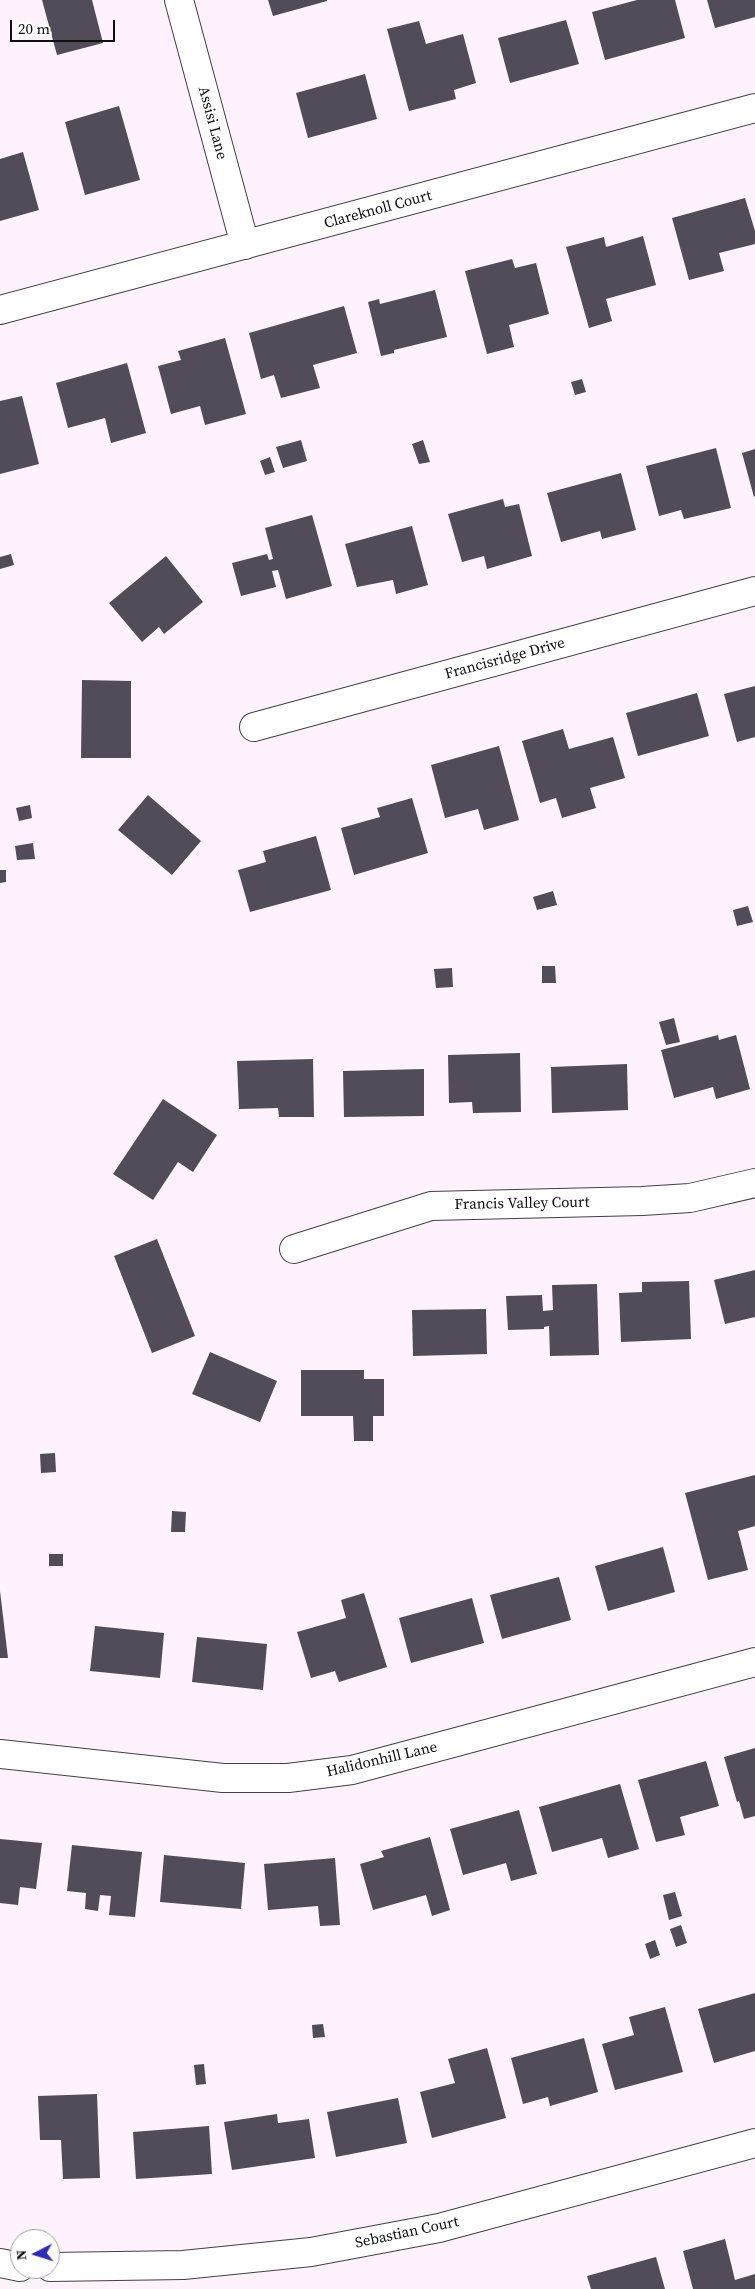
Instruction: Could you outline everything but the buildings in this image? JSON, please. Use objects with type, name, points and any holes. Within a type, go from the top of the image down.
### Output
[{"type":"street","name":"Assisi Lane","points":[[179,0],[244,246]]},
{"type":"street","name":"Clareknoll Court","points":[[0,310],[755,108]]},
{"type":"street","name":"Francisridge Drive","points":[[254,727],[755,591]]},
{"type":"street","name":"Francis Valley Court","points":[[294,1249],[431,1206],[642,1201],[690,1198],[755,1183]]},
{"type":"street","name":"Halidonhill Lane","points":[[0,1754],[223,1778],[288,1778],[352,1770],[755,1662]]},
{"type":"street","name":"Sebastian Court","points":[[60,2267],[183,2265],[311,2252],[438,2228],[755,2143]]}]
